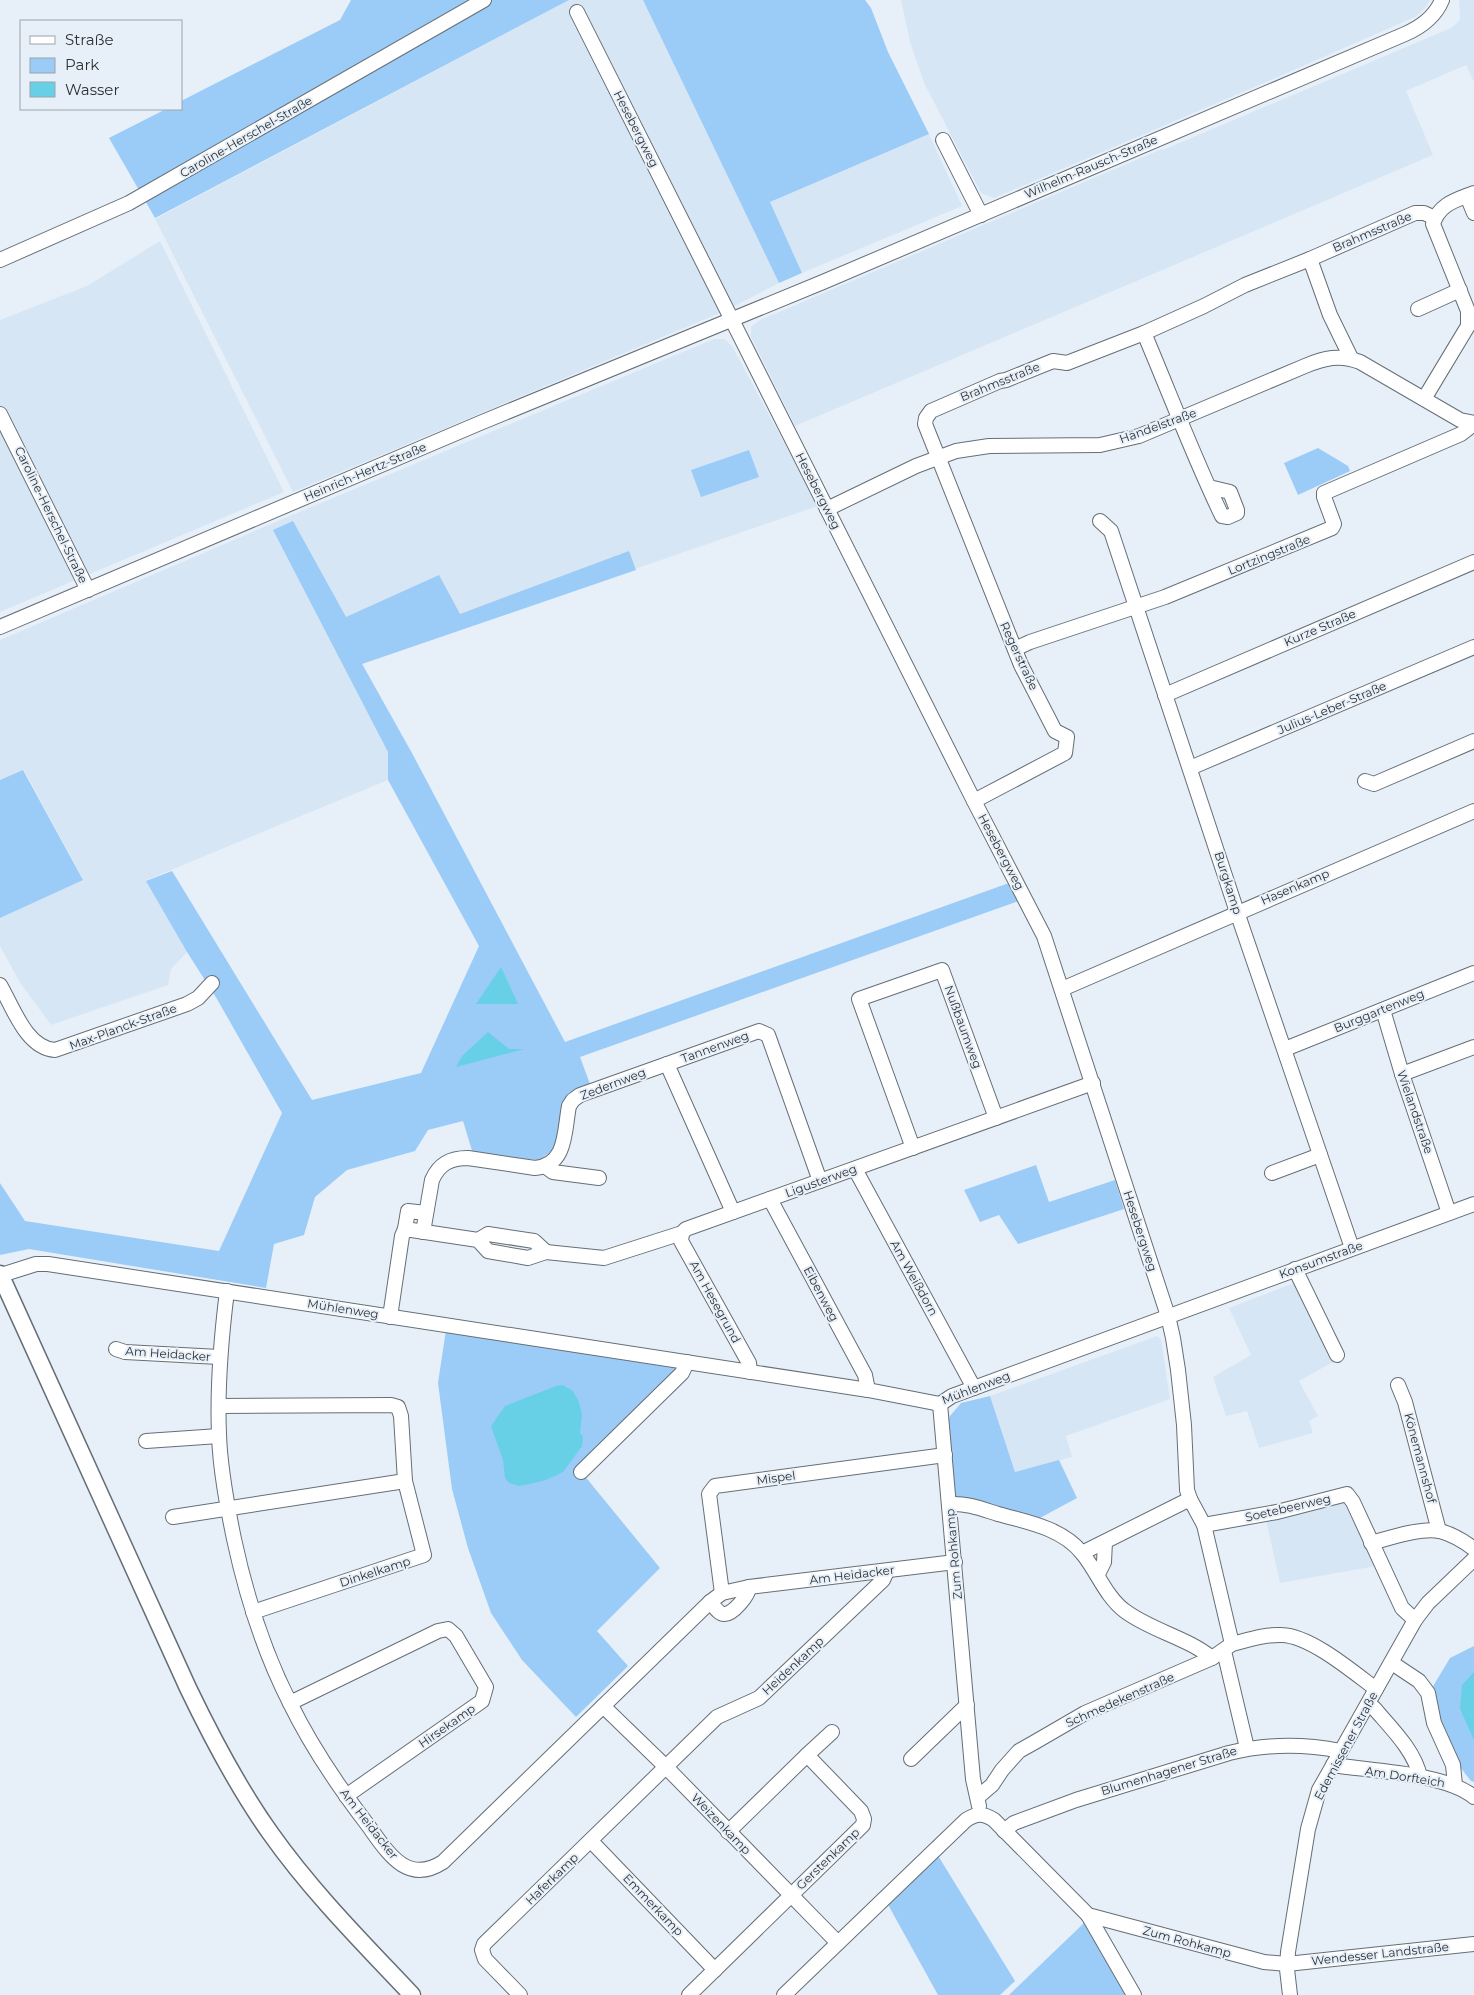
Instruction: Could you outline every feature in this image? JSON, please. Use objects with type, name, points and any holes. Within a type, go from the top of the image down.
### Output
[{"type":"main road","points":[[0,1275],[188,1688],[212,1738],[238,1784],[270,1834],[291,1861],[324,1900],[412,1995]]},
{"type":"street","name":"Caroline-Herschel-Straße","points":[[0,260],[129,203],[484,0]]},
{"type":"street","name":"Wilhelm-Rausch-Straße","points":[[732,320],[1405,34],[1426,22],[1442,2]]},
{"type":"street","name":"Hesebergweg","points":[[577,12],[974,802],[1038,922],[1062,989],[1168,1316],[1178,1370],[1184,1425],[1187,1490],[1204,1525],[1247,1748]]},
{"type":"street","points":[[943,140],[981,215]]},
{"type":"street","points":[[1424,399],[1471,325],[1468,311],[1433,224],[1437,212],[1444,206],[1470,195],[1474,213]]},
{"type":"street","name":"Brahmsstraße","points":[[938,457],[926,424],[926,418],[931,411],[1000,381],[1053,361],[1067,363],[1144,333],[1245,285],[1415,213],[1424,213],[1435,218]]},
{"type":"street","points":[[1310,259],[1330,315],[1351,358],[1460,420],[1474,424]]},
{"type":"street","points":[[1418,309],[1460,290]]},
{"type":"street","name":"Heinrich-Hertz-Straße","points":[[0,627],[489,419],[732,320]]},
{"type":"street","points":[[1144,333],[1209,487]]},
{"type":"street","name":"Händelstraße","points":[[828,509],[938,457],[956,451],[989,446],[1100,445],[1139,436],[1317,361],[1329,358],[1351,358]]},
{"type":"street","name":"Caroline-Herschel-Straße","points":[[0,414],[88,590]]},
{"type":"street","name":"Lortzingstraße","points":[[1014,649],[1030,642],[1165,598],[1332,528],[1334,524],[1324,493],[1461,434],[1474,424]]},
{"type":"street","name":"Regerstraße","points":[[938,457],[1014,649],[1055,731],[1067,737],[1065,753],[974,802]]},
{"type":"street","name":"Burgkamp","points":[[1100,521],[1110,531],[1237,912],[1352,1248]]},
{"type":"street","name":"Kurze Straße","points":[[1165,695],[1474,562]]},
{"type":"street","name":"Julius-Leber-Straße","points":[[1190,768],[1474,647]]},
{"type":"street","points":[[1365,781],[1374,784],[1474,741]]},
{"type":"street","name":"Hasenkamp","points":[[1062,989],[1474,811]]},
{"type":"street","name":"Nußbaumweg","points":[[913,1148],[859,999],[942,970],[996,1118]]},
{"type":"street","name":"Burggartenweg","points":[[1285,1049],[1474,973]]},
{"type":"street","name":"Max-Planck-Straße","points":[[0,985],[32,1040],[44,1048],[55,1050],[187,1004],[198,998],[212,983]]},
{"type":"street","name":"Wielandstraße","points":[[1382,1010],[1449,1213]]},
{"type":"street","name":"Tannenweg","points":[[733,1212],[667,1064],[759,1031],[768,1035],[820,1181]]},
{"type":"street","points":[[1402,1074],[1474,1047]]},
{"type":"street","name":"Zedernweg","points":[[546,1167],[554,1162],[561,1151],[569,1106],[573,1100],[580,1095],[667,1064]]},
{"type":"street","name":"Ligusterweg","points":[[406,1229],[478,1240],[488,1251],[528,1258],[546,1252],[604,1258],[682,1233],[686,1229],[1093,1083]]},
{"type":"street","points":[[1272,1173],[1320,1155]]},
{"type":"street","points":[[423,1232],[432,1180],[441,1166],[452,1160],[468,1158],[536,1168],[546,1167],[553,1172],[599,1178]]},
{"type":"street","name":"Am Weißdorn","points":[[855,1168],[974,1388]]},
{"type":"street","name":"Eibenweg","points":[[770,1199],[865,1375],[868,1390]]},
{"type":"street","name":"Konsumstraße","points":[[1168,1316],[1474,1204]]},
{"type":"street","points":[[390,1317],[402,1236],[406,1229],[408,1211],[426,1213]]},
{"type":"street","name":"Am Hesegrund","points":[[682,1233],[681,1241],[749,1363],[750,1372]]},
{"type":"street","name":"Mühlenweg","points":[[0,1275],[36,1264],[48,1264],[868,1390],[940,1404],[952,1396],[1168,1316]]},
{"type":"street","points":[[1296,1269],[1337,1354]]},
{"type":"street","name":"Am Heidacker","points":[[226,1291],[219,1357],[219,1436],[228,1509],[239,1563],[253,1612],[290,1703],[316,1750],[346,1796],[397,1860],[414,1871],[433,1868],[443,1862],[722,1592],[955,1562]]},
{"type":"street","name":"Am Heidacker","points":[[116,1349],[125,1352],[219,1357]]},
{"type":"street","points":[[581,1472],[682,1372],[687,1362]]},
{"type":"street","name":"Könemannshof","points":[[1398,1385],[1405,1402],[1439,1531]]},
{"type":"street","name":"Zum Rohkamp","points":[[940,1404],[974,1779],[980,1814]]},
{"type":"street","name":"Dinkelkamp","points":[[219,1406],[391,1405],[398,1407],[401,1416],[405,1481],[424,1555],[253,1612]]},
{"type":"street","points":[[146,1441],[219,1436]]},
{"type":"street","name":"Mispel","points":[[722,1592],[709,1494],[715,1486],[945,1455]]},
{"type":"street","points":[[173,1517],[405,1481]]},
{"type":"street","name":"Soetebeerweg","points":[[1204,1525],[1278,1512],[1347,1494],[1353,1502],[1402,1608],[1415,1620]]},
{"type":"street","points":[[1082,1553],[1190,1499]]},
{"type":"street","points":[[950,1504],[963,1504],[1043,1527],[1074,1544],[1098,1574],[1110,1595],[1124,1610],[1141,1621],[1202,1650],[1212,1658]]},
{"type":"street","points":[[1371,1543],[1406,1534],[1439,1531],[1466,1543],[1474,1549]]},
{"type":"street","points":[[1098,1574],[1104,1562],[1105,1542]]},
{"type":"street","name":"Edemissener Straße","points":[[1290,1995],[1287,1964],[1312,1815],[1319,1790],[1415,1620],[1428,1603],[1474,1560]]},
{"type":"street","name":"Heidenkamp","points":[[666,1767],[717,1717],[759,1698],[883,1580],[887,1571]]},
{"type":"street","points":[[710,1602],[720,1613],[725,1615],[730,1613],[747,1596],[749,1588]]},
{"type":"street","name":"Hirsekamp","points":[[290,1703],[438,1631],[448,1629],[461,1644],[486,1687],[482,1701],[346,1796]]},
{"type":"street","name":"Schmedekenstraße","points":[[978,1797],[992,1785],[1019,1751],[1085,1713],[1212,1658],[1228,1648],[1269,1635],[1284,1635],[1322,1650],[1376,1689]]},
{"type":"street","points":[[1392,1663],[1419,1681],[1428,1693],[1434,1723],[1453,1765],[1455,1785]]},
{"type":"street","points":[[1368,1704],[1374,1708],[1406,1749],[1420,1777]]},
{"type":"street","points":[[911,1759],[967,1705]]},
{"type":"street","name":"Weizenkamp","points":[[603,1706],[666,1767],[838,1943]]},
{"type":"street","points":[[728,1832],[832,1732]]},
{"type":"street","name":"Blumenhagener Straße","points":[[1004,1831],[1014,1823],[1084,1797],[1247,1748],[1318,1747],[1341,1751]]},
{"type":"street","name":"Gerstenkamp","points":[[791,1895],[863,1825],[864,1819],[861,1811],[807,1755]]},
{"type":"street","name":"Am Dorfteich","points":[[1333,1765],[1420,1777],[1455,1785],[1474,1797]]},
{"type":"street","name":"Haferkamp","points":[[520,1995],[485,1959],[482,1950],[484,1944],[666,1767]]},
{"type":"street","points":[[784,1995],[966,1820],[980,1814],[994,1820],[1088,1915],[1134,1995]]},
{"type":"street","name":"Emmerkamp","points":[[590,1841],[715,1970]]},
{"type":"street","points":[[689,1995],[791,1895]]},
{"type":"street","name":"Zum Rohkamp","points":[[1088,1915],[1264,1962],[1287,1964]]},
{"type":"street","name":"Wendesser Landstraße","points":[[1287,1964],[1474,1944]]},
{"type":"shaded area","points":[[569,0],[643,0],[779,283],[727,310],[293,492],[155,219]]},
{"type":"shaded area","points":[[901,0],[1430,0],[1417,16],[994,198],[981,193],[924,83],[910,42]]},
{"type":"shaded area","points":[[1459,0],[1474,0],[1474,82],[1466,65],[1406,91],[1433,155],[795,426],[751,337],[751,327],[760,320],[1451,28],[1460,20]]},
{"type":"shaded area","points":[[929,134],[962,206],[802,273],[770,202]]},
{"type":"shaded area","points":[[160,241],[284,492],[0,612],[0,320],[87,286]]},
{"type":"shaded area","points":[[714,339],[724,339],[732,346],[818,506],[362,663],[413,755],[388,780],[147,880],[187,952],[171,969],[168,985],[51,1025],[19,981],[0,946],[0,918],[83,879],[24,770],[0,780],[0,640],[285,518]]},
{"type":"shaded area","points":[[1294,1283],[1333,1362],[1299,1381],[1318,1416],[1309,1421],[1313,1433],[1259,1448],[1247,1411],[1226,1416],[1213,1377],[1251,1355],[1229,1308]]},
{"type":"shaded area","points":[[1157,1336],[1161,1339],[1170,1399],[1066,1436],[1072,1457],[1015,1472],[990,1396]]},
{"type":"shaded area","points":[[1343,1500],[1376,1566],[1280,1583],[1266,1520]]},
{"type":"green space","points":[[351,0],[569,0],[155,218],[109,138],[164,110],[182,110],[182,100],[340,20]]},
{"type":"green space","points":[[643,0],[865,0],[871,8],[888,52],[929,134],[770,202],[802,273],[779,283]]},
{"type":"green space","points":[[1318,448],[1348,466],[1350,471],[1298,495],[1284,463]]},
{"type":"green space","points":[[749,450],[759,477],[701,497],[691,470]]},
{"type":"green space","points":[[293,521],[346,617],[439,575],[460,614],[629,551],[636,570],[362,664],[413,755],[565,1042],[1009,883],[1019,901],[580,1057],[590,1084],[568,1093],[556,1148],[539,1160],[473,1154],[463,1121],[428,1130],[415,1151],[347,1170],[315,1197],[304,1235],[274,1244],[266,1288],[29,1249],[0,1255],[0,1183],[25,1221],[219,1251],[282,1113],[217,999],[146,881],[172,871],[312,1100],[421,1073],[479,946],[388,780],[388,752],[273,530]]},
{"type":"green space","points":[[23,770],[83,880],[0,918],[0,780]]},
{"type":"green space","points":[[1036,1165],[1049,1202],[1115,1180],[1124,1209],[1018,1244],[999,1215],[980,1222],[964,1190]]},
{"type":"green space","points":[[446,1330],[675,1367],[676,1371],[579,1469],[660,1568],[597,1631],[628,1666],[576,1717],[522,1660],[491,1613],[468,1548],[452,1489],[438,1383]]},
{"type":"green space","points":[[990,1396],[1015,1472],[1059,1460],[1077,1498],[1038,1519],[955,1497],[946,1427],[950,1416],[961,1403]]},
{"type":"green space","points":[[1474,1646],[1474,1782],[1471,1781],[1456,1762],[1439,1716],[1432,1688],[1450,1658]]},
{"type":"green space","points":[[937,1854],[1015,1981],[1000,1995],[938,1995],[886,1901]]},
{"type":"green space","points":[[1084,1923],[1125,1995],[1009,1995]]},
{"type":"water","points":[[501,967],[518,1004],[476,1004]]},
{"type":"water","points":[[488,1032],[509,1049],[524,1049],[456,1067],[462,1056]]},
{"type":"water","points":[[563,1385],[573,1391],[579,1402],[582,1415],[580,1433],[583,1437],[582,1446],[563,1472],[546,1480],[530,1484],[519,1486],[509,1483],[505,1478],[503,1460],[491,1426],[505,1406]]},
{"type":"water","points":[[1474,1672],[1474,1740],[1460,1709],[1462,1685]]}]
